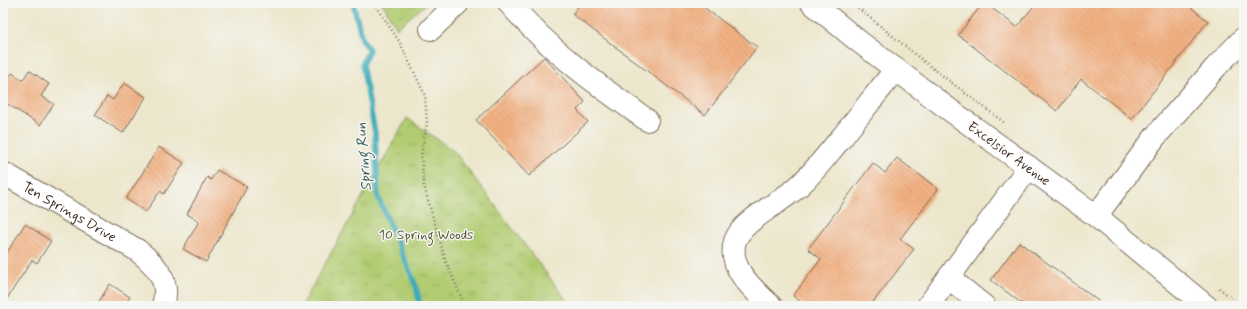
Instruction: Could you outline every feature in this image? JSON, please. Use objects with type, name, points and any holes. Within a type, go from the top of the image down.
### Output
[{"type":"street","points":[[431,29],[458,3]]},
{"type":"street","points":[[509,3],[526,23],[565,60],[592,82],[647,120]]},
{"type":"street","name":"Excelsior Avenue","points":[[812,3],[896,69],[1096,216],[1206,306]]},
{"type":"street","points":[[1096,216],[1155,138],[1216,67],[1244,38]]},
{"type":"street","points":[[771,306],[741,275],[734,259],[735,242],[740,231],[758,215],[779,202],[801,185],[896,69]]},
{"type":"street","points":[[928,306],[1029,167]]},
{"type":"street","name":"Ten Springs Drive","points":[[3,173],[137,250],[151,261],[163,277],[166,297],[163,306]]},
{"type":"street","points":[[949,278],[984,306]]},
{"type":"path","points":[[374,3],[399,41],[425,95],[428,123],[421,155],[424,186],[446,258],[465,306]]},
{"type":"green space","points":[[382,3],[427,3],[397,28]]},
{"type":"green space","name":"10 Spring Woods","points":[[407,118],[454,151],[571,306],[301,306]]},
{"type":"building","points":[[581,3],[698,3],[757,47],[705,115],[572,14]]},
{"type":"building","points":[[983,3],[1017,27],[1036,3],[1185,3],[1208,21],[1132,119],[1081,79],[1057,111],[958,35]]},
{"type":"building","points":[[544,57],[585,102],[577,110],[588,122],[529,176],[476,120]]},
{"type":"building","points":[[29,70],[49,84],[41,96],[54,104],[40,125],[3,101],[3,86],[12,73],[23,80]]},
{"type":"building","points":[[124,83],[146,97],[123,133],[95,115],[107,96],[113,100]]},
{"type":"building","points":[[159,147],[184,163],[164,194],[160,191],[146,212],[126,199]]},
{"type":"building","points":[[897,158],[938,189],[900,239],[914,249],[870,306],[806,306],[793,296],[821,259],[808,249],[873,163],[885,173]]},
{"type":"building","points":[[217,170],[247,187],[206,262],[183,249],[199,221],[187,214],[207,177],[211,180]]},
{"type":"building","points":[[25,224],[51,241],[37,263],[32,260],[3,305],[3,259]]},
{"type":"building","points":[[1019,242],[1105,306],[1025,306],[991,280]]},
{"type":"building","points":[[110,284],[130,297],[124,306],[96,306]]},
{"type":"waterway","name":"Spring Run","points":[[353,3],[362,39],[369,50],[362,64],[375,133],[378,197],[416,286],[420,306]]}]
